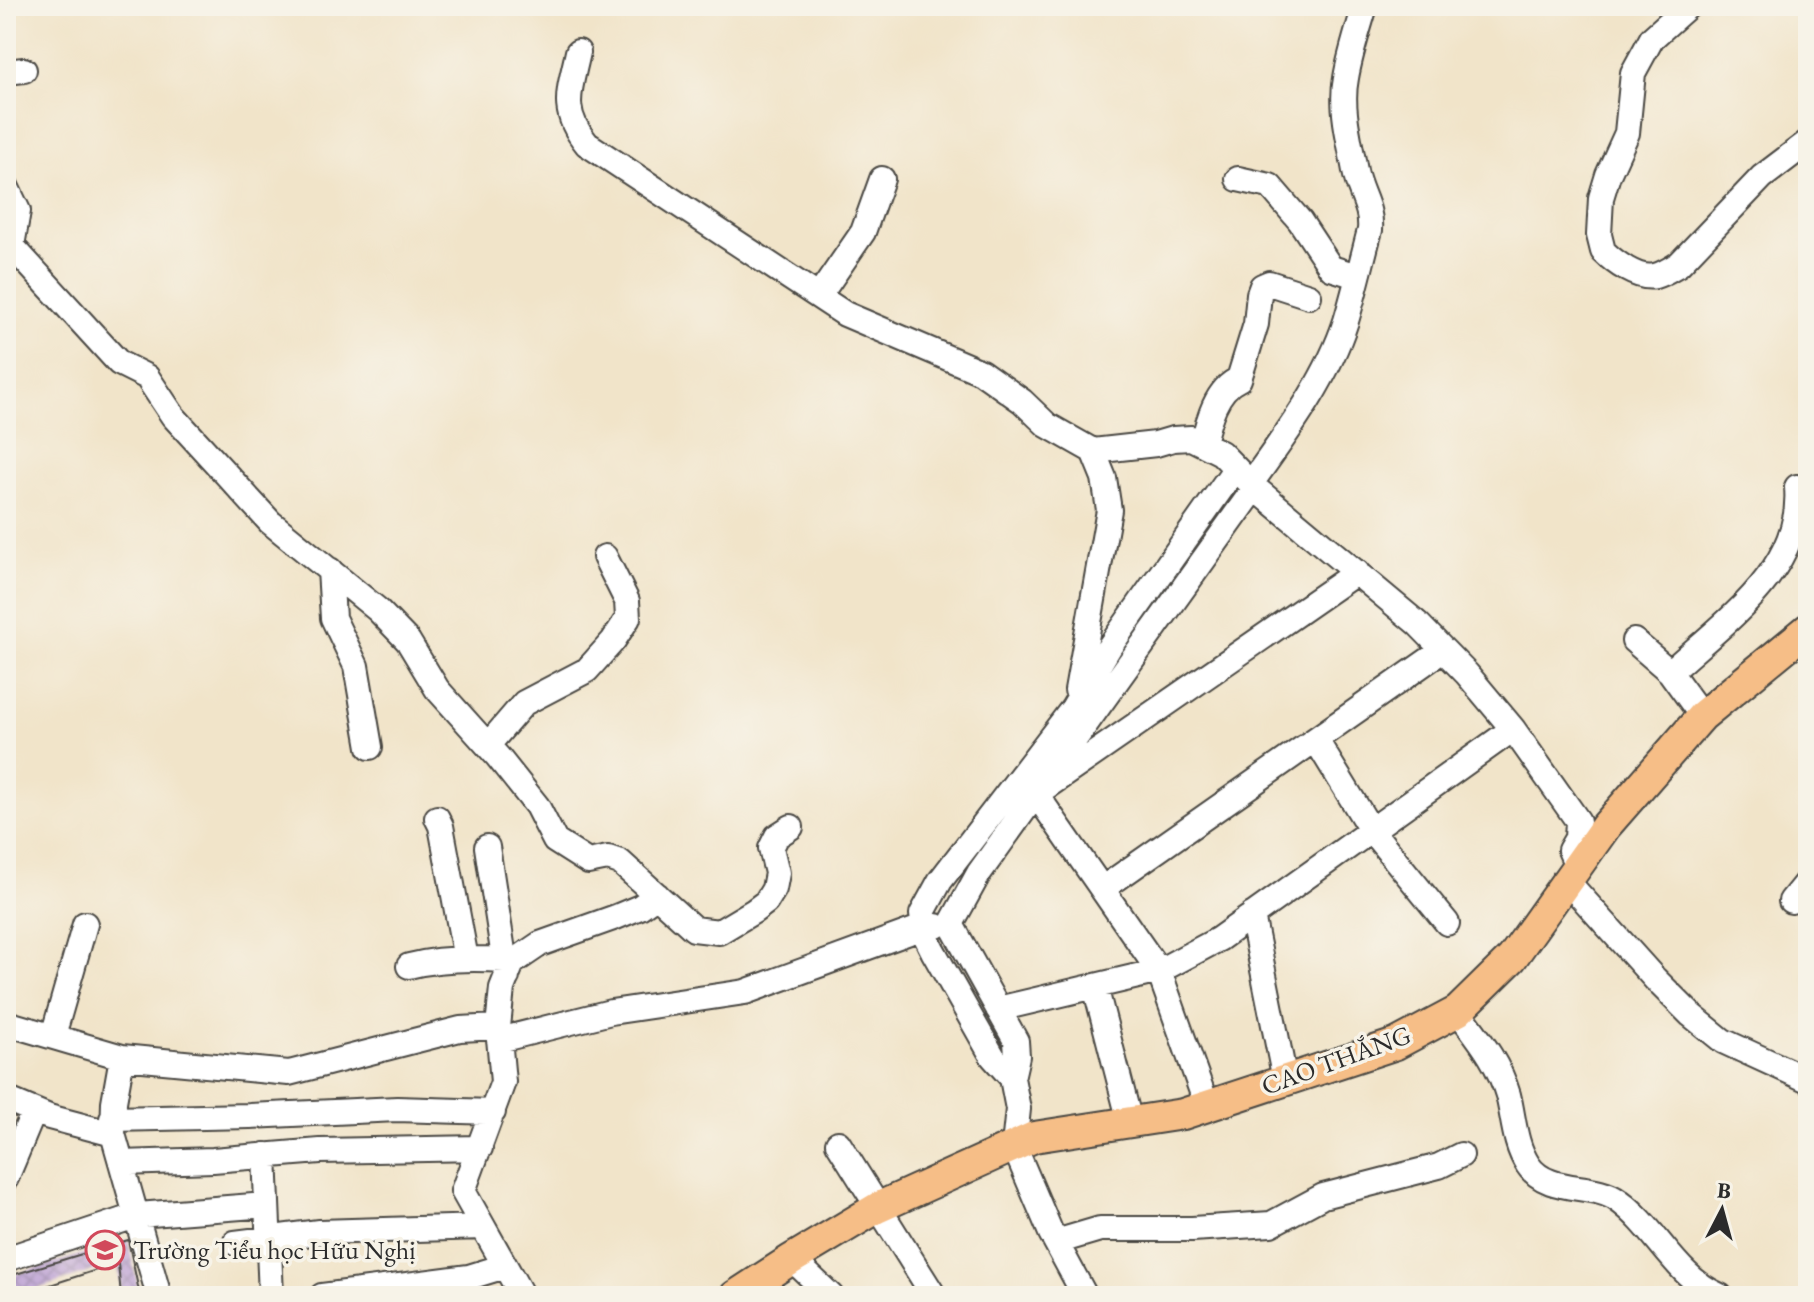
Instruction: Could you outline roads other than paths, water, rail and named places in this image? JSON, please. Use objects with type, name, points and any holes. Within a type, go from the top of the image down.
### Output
[{"type":"main road","name":"CAO THẮNG","points":[[735,1296],[877,1208],[1034,1137],[1183,1114],[1396,1044],[1458,1011],[1512,958],[1606,826],[1702,716],[1808,629]]},
{"type":"street","points":[[1012,1078],[993,1057],[933,951],[923,927],[922,914],[940,881],[1073,708],[1110,646],[1295,422],[1337,342],[1371,217],[1357,181],[1344,97],[1345,79],[1365,6]]},
{"type":"street","points":[[1688,6],[1652,38],[1633,73],[1627,133],[1604,185],[1599,235],[1603,251],[1639,275],[1659,275],[1679,264],[1762,177],[1808,142]]},
{"type":"street","points":[[578,52],[567,103],[576,130],[587,144],[845,314],[981,372],[1022,401],[1047,425],[1093,451],[1191,438],[1221,453],[1247,480],[1418,624],[1513,729],[1578,821],[1577,838],[1570,850],[1572,874],[1655,979],[1723,1041],[1808,1080]]},
{"type":"street","points":[[819,296],[863,232],[882,179]]},
{"type":"street","points":[[1238,179],[1270,186],[1300,221],[1331,268],[1357,276]]},
{"type":"street","points":[[6,186],[18,211],[12,246],[119,363],[147,377],[173,416],[270,522],[378,610],[408,641],[437,689],[537,806],[555,841],[588,862],[608,858],[620,862],[694,929],[719,932],[742,921],[766,902],[774,889],[777,873],[771,848],[777,836],[791,827]]},
{"type":"street","points":[[1203,443],[1210,413],[1230,382],[1239,379],[1256,324],[1262,286],[1269,283],[1309,296]]},
{"type":"street","points":[[1073,708],[1109,510],[1104,478],[1093,451]]},
{"type":"street","points":[[951,924],[979,873],[1036,794],[1247,480]]},
{"type":"street","points":[[1670,672],[1746,605],[1782,557],[1799,508],[1797,487]]},
{"type":"street","points":[[488,745],[524,703],[587,670],[613,641],[628,618],[627,601],[605,557]]},
{"type":"street","points":[[330,570],[333,618],[356,666],[370,747]]},
{"type":"street","points":[[1036,794],[1357,572]]},
{"type":"street","points":[[1634,641],[1670,672],[1702,716]]},
{"type":"street","points":[[1102,889],[1443,650]]},
{"type":"street","points":[[998,1009],[1159,971],[1219,939],[1513,729]]},
{"type":"street","points":[[1316,740],[1371,830],[1447,923]]},
{"type":"street","points":[[1036,794],[1159,971],[1207,1106]]},
{"type":"street","points":[[437,818],[466,959]]},
{"type":"street","points":[[487,847],[505,969],[499,1034],[503,1082],[463,1191],[522,1296]]},
{"type":"street","points":[[1791,901],[1808,880]]},
{"type":"street","points":[[505,969],[540,944],[640,907],[657,895]]},
{"type":"street","points":[[1252,915],[1285,1080]]},
{"type":"street","points":[[53,1036],[85,924]]},
{"type":"street","points":[[6,1023],[122,1057],[289,1073],[460,1029],[499,1034],[611,1012],[745,992],[923,927],[951,924]]},
{"type":"street","points":[[951,924],[1016,1041],[1017,1056],[1012,1078],[1018,1109],[1014,1146],[1056,1242],[1085,1296]]},
{"type":"street","points":[[409,966],[466,959],[505,969]]},
{"type":"street","points":[[1095,986],[1130,1122]]},
{"type":"street","points":[[1458,1011],[1494,1058],[1508,1095],[1516,1141],[1530,1168],[1551,1183],[1616,1197],[1643,1222],[1682,1270],[1720,1296]]},
{"type":"street","points":[[122,1057],[113,1126],[159,1296]]},
{"type":"street","points":[[6,1099],[34,1111],[113,1126],[397,1109],[493,1112]]},
{"type":"street","points":[[6,1178],[34,1111]]},
{"type":"street","points":[[838,1143],[934,1296]]},
{"type":"street","points":[[122,1163],[320,1151],[480,1148]]},
{"type":"street","points":[[265,1155],[271,1296]]},
{"type":"street","points":[[1056,1242],[1100,1229],[1192,1229],[1271,1224],[1323,1196],[1439,1166],[1461,1155]]},
{"type":"street","points":[[6,1259],[138,1215],[267,1205]]},
{"type":"street","points":[[235,1243],[319,1232],[483,1227]]},
{"type":"street","points":[[792,1259],[831,1296]]},
{"type":"street","points":[[322,1296],[469,1277],[505,1266]]},
{"type":"place","name":"Trường Tiểu học Hữu Nghị","points":[[105,1250]]}]
